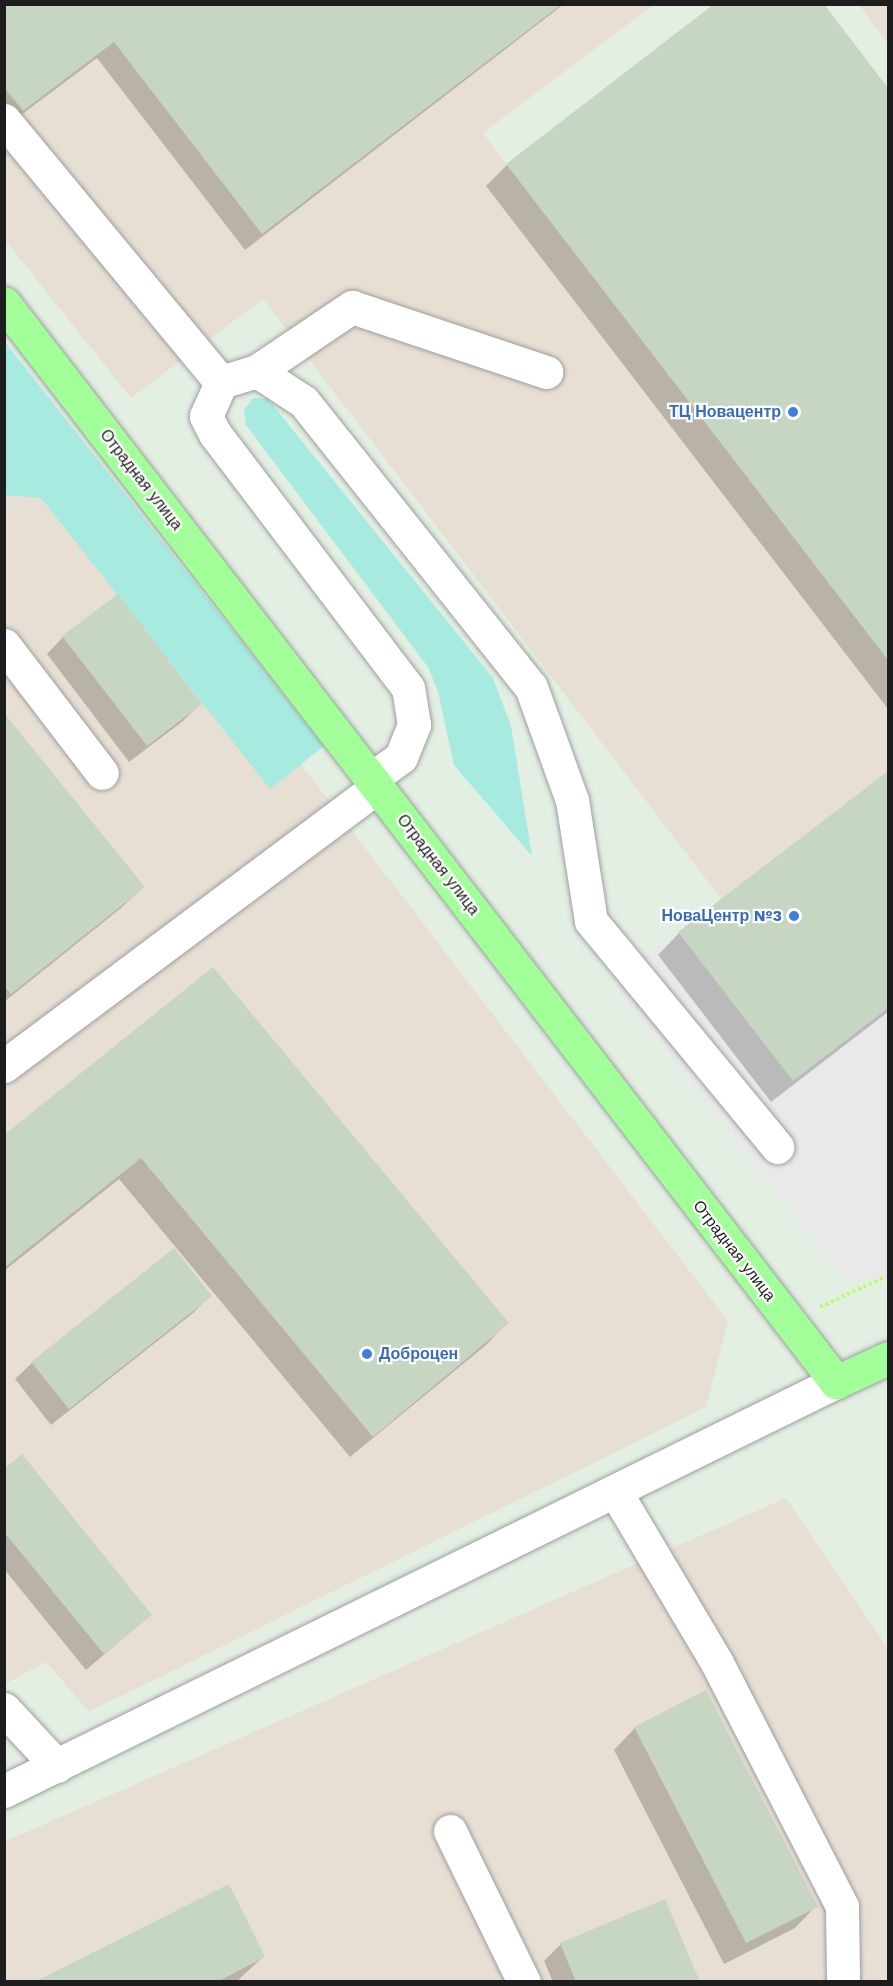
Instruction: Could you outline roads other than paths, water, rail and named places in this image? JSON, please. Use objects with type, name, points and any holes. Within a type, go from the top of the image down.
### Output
[{"type":"main road","name":"Отрадная улица","points":[[4,303],[836,1382]]},
{"type":"main road","points":[[836,1382],[888,1358]]},
{"type":"street","points":[[4,120],[221,382]]},
{"type":"street","points":[[4,1066],[374,783],[401,757],[414,725],[408,688],[215,434],[206,416],[221,382],[257,371],[352,307],[546,372]]},
{"type":"street","points":[[257,371],[304,402],[531,687],[572,800],[591,921],[777,1147]]},
{"type":"street","points":[[4,645],[102,772]]},
{"type":"street","points":[[4,1791],[836,1382]]},
{"type":"street","points":[[615,1491],[716,1661],[842,1906],[843,1982]]},
{"type":"street","points":[[4,1709],[57,1766]]},
{"type":"street","points":[[450,1831],[524,1982]]},
{"type":"place","name":"ТЦ Новацентр","points":[[793,412]]},
{"type":"place","name":"НоваЦентр №3","points":[[794,916]]},
{"type":"place","name":"Доброцен","points":[[367,1354]]}]
